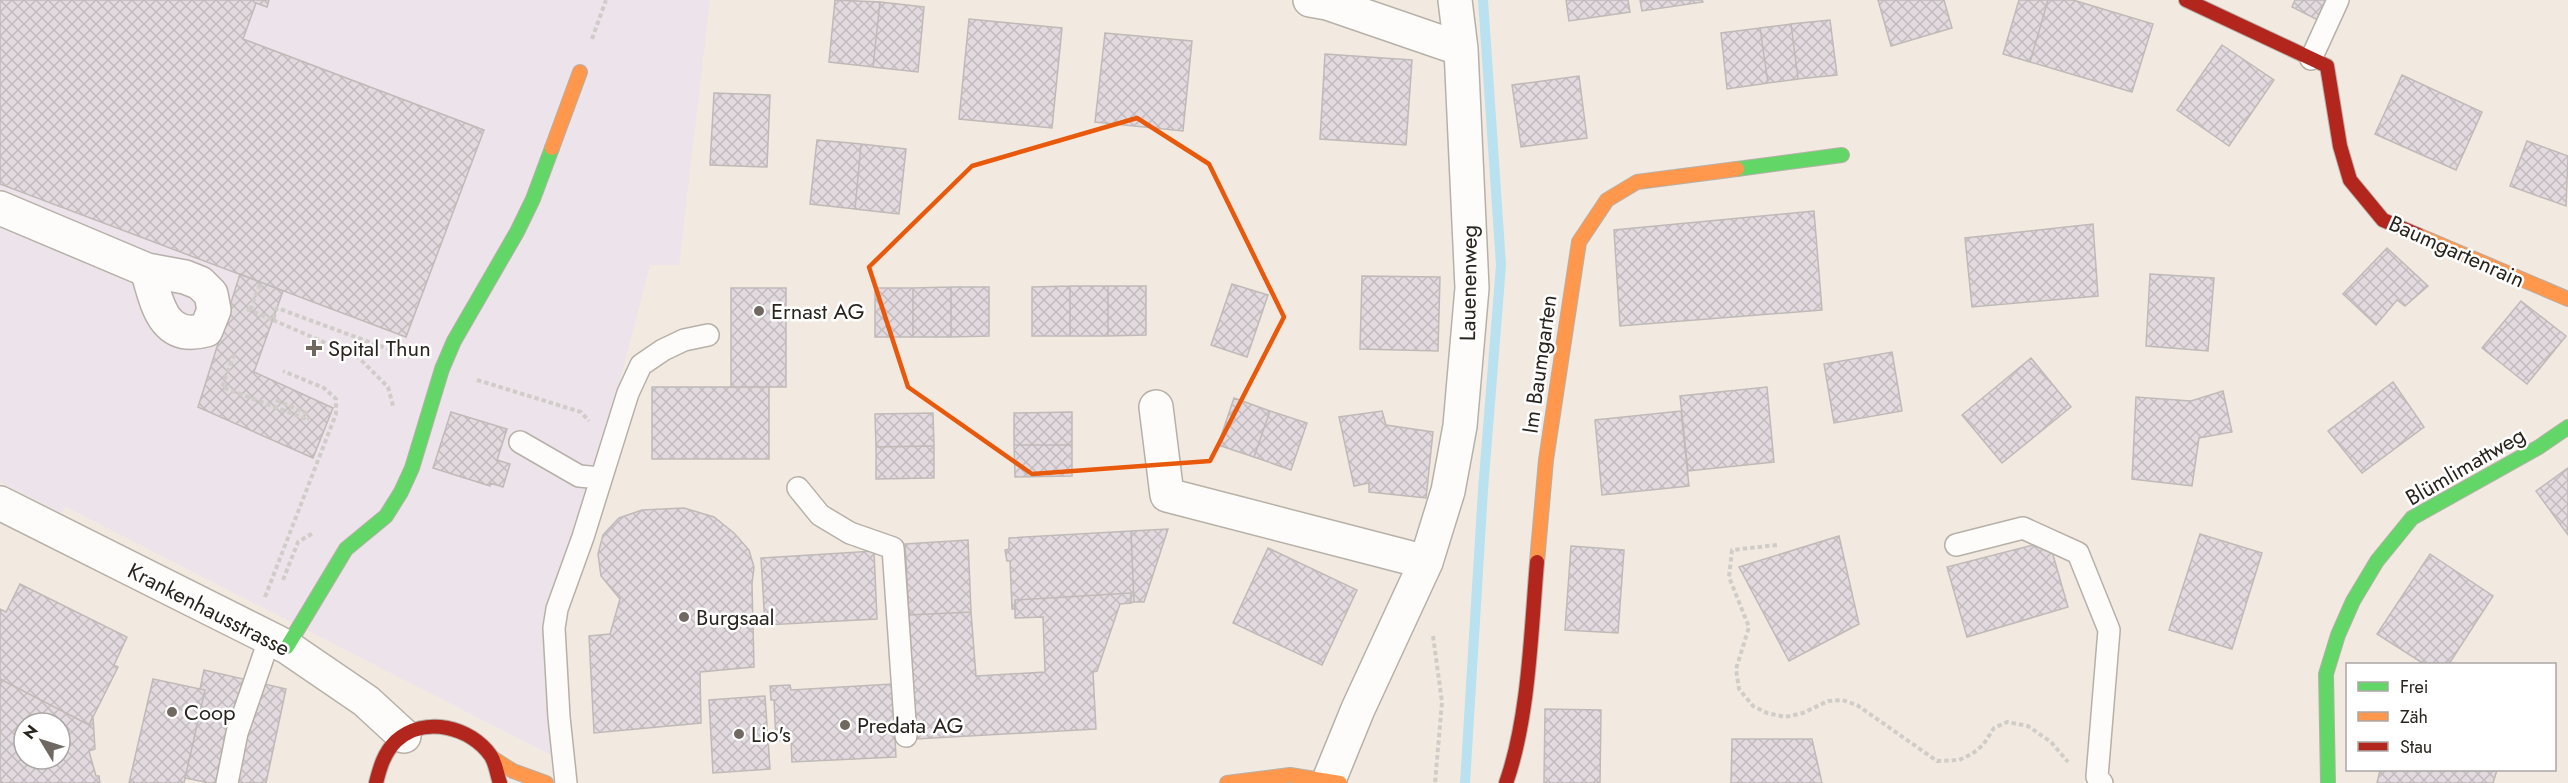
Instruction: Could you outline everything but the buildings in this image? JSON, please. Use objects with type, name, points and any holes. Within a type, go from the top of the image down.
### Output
[{"type":"street","points":[[1310,0],[1327,3],[1461,49]]},
{"type":"street","name":"Lauenenweg","points":[[1334,781],[1358,709],[1426,562],[1448,491],[1460,426],[1472,288],[1461,49],[1455,0]]},
{"type":"street","name":"Baumgartenrain","points":[[2186,0],[2327,66],[2340,146],[2350,180],[2384,220],[2568,299]]},
{"type":"street","points":[[270,637],[346,549],[386,516],[401,492],[412,468],[442,369],[454,341],[517,232],[533,199],[580,72]]},
{"type":"street","name":"Im Baumgarten","points":[[1506,783],[1513,763],[1528,670],[1546,460],[1579,242],[1606,200],[1637,182],[1842,155]]},
{"type":"street","points":[[0,208],[147,270]]},
{"type":"street","points":[[1156,407],[1167,495],[1426,562]]},
{"type":"street","name":"Blümlimattweg","points":[[2328,783],[2326,674],[2338,635],[2353,601],[2377,561],[2412,518],[2539,447],[2568,427]]},
{"type":"street","name":"Krankenhausstrasse","points":[[0,503],[270,637],[366,701],[404,736]]},
{"type":"street","points":[[375,781],[386,754],[404,736],[420,728],[436,726],[454,728],[470,734],[494,759],[513,771],[546,783]]},
{"type":"street","points":[[494,759],[500,783]]},
{"type":"street","points":[[1227,783],[1290,776],[1334,781]]},
{"type":"lane","points":[[2311,59],[2338,0]]},
{"type":"lane","points":[[566,783],[559,717],[554,628],[557,609],[628,393],[641,365],[663,350],[684,340],[708,335]]},
{"type":"lane","points":[[520,442],[579,476],[601,478]]},
{"type":"lane","points":[[798,488],[820,515],[849,532],[893,548],[906,736]]},
{"type":"lane","points":[[1956,545],[2023,528],[2078,553],[2109,630],[2100,780]]},
{"type":"lane","points":[[227,783],[237,733],[270,637]]},
{"type":"path","points":[[580,72],[606,0]]},
{"type":"path","points":[[246,321],[261,282]]},
{"type":"path","points":[[273,320],[358,357],[388,387],[394,409]]},
{"type":"path","points":[[238,343],[222,387],[309,420],[306,412],[276,400]]},
{"type":"path","points":[[270,637],[336,414],[336,399],[324,388],[283,371]]},
{"type":"path","points":[[1777,545],[1732,550],[1729,577],[1749,627],[1736,669],[1739,689],[1753,706],[1767,713],[1785,717],[1803,713],[1828,701],[1857,705],[1937,761],[1959,760],[1972,754],[1983,745],[1994,728],[2007,722],[2028,726],[2051,742],[2071,766],[2100,780]]},
{"type":"path","points":[[1434,627],[1433,638],[1442,702],[1436,783]]},
{"type":"highlighted area","points":[[1137,118],[1209,164],[1284,317],[1210,461],[1032,474],[908,387],[869,267],[972,166]]},
{"type":"shaded area","name":"Spital Thun","points":[[0,0],[710,0],[679,265],[650,265],[607,430],[556,586],[555,757],[66,507],[61,513],[0,482]]},
{"type":"waterway","points":[[1465,783],[1483,490],[1501,265],[1483,0]]},
{"type":"traffic: fast","points":[[287,647],[346,549],[386,516],[401,492],[412,468],[442,369],[454,341],[517,232],[533,199],[552,148]]},
{"type":"traffic: fast","points":[[1737,169],[1842,155]]},
{"type":"traffic: fast","points":[[2328,783],[2326,674],[2338,635],[2353,601],[2377,561],[2412,518],[2539,447],[2568,427]]},
{"type":"traffic: slow","points":[[552,148],[580,72]]},
{"type":"traffic: slow","points":[[1537,562],[1546,460],[1579,242],[1607,200],[1637,182],[1737,169]]},
{"type":"traffic: slow","points":[[2418,235],[2568,299]]},
{"type":"traffic: slow","points":[[494,759],[513,771],[546,783]]},
{"type":"traffic: slow","points":[[1227,783],[1290,775],[1340,783]]},
{"type":"traffic: jam","points":[[2186,0],[2327,66],[2340,146],[2350,180],[2383,220],[2418,235]]},
{"type":"traffic: jam","points":[[1506,783],[1514,758],[1524,703],[1537,562]]},
{"type":"traffic: jam","points":[[376,783],[385,755],[396,741],[420,728],[434,727],[460,732],[482,746],[493,759],[500,783]]},
{"type":"place","name":"Ernast AG","points":[[759,311]]},
{"type":"place","name":"Spital Thun","points":[[314,348]]},
{"type":"place","name":"Burgsaal","points":[[684,617]]},
{"type":"place","name":"Coop","points":[[172,712]]},
{"type":"place","name":"Predata AG","points":[[845,725]]},
{"type":"place","name":"Lio's","points":[[739,734]]}]
